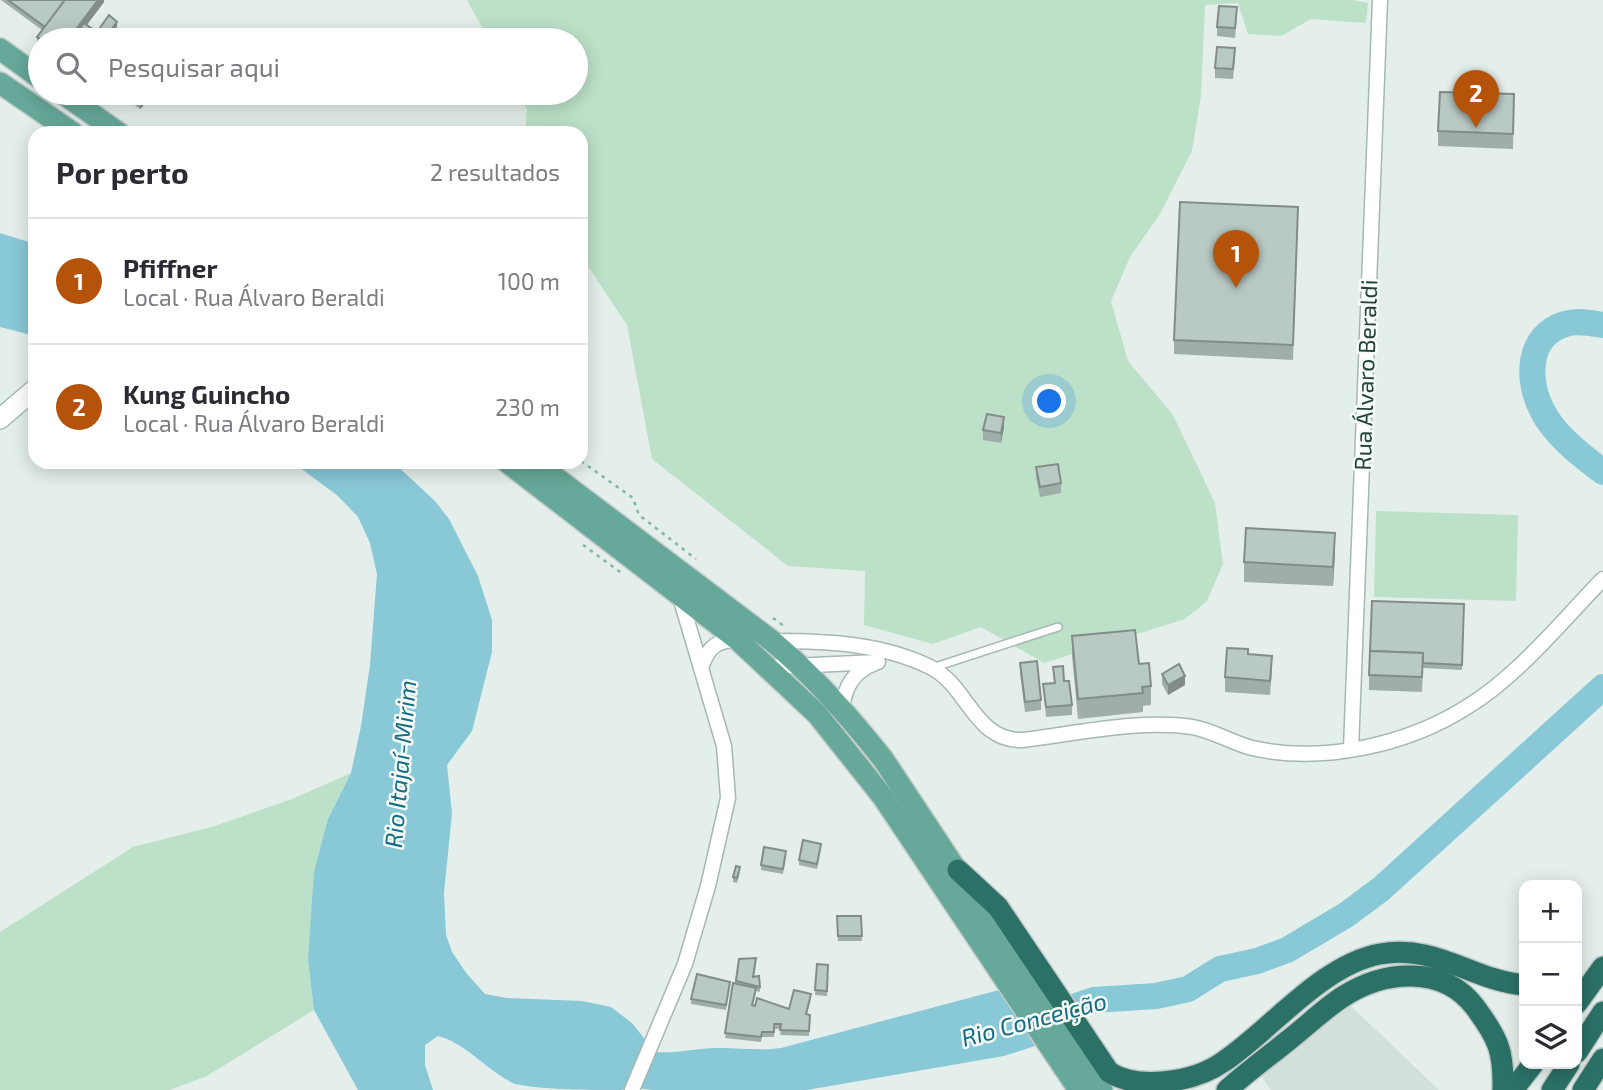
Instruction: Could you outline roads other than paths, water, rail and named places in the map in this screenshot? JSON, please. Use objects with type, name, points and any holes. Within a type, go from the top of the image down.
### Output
[{"type":"highway","points":[[958,870],[998,907],[1010,953],[1076,1053],[1120,1082],[1139,1087],[1158,1085],[1221,1064],[1350,964],[1378,955],[1406,951],[1427,953],[1488,978],[1519,984]]},
{"type":"highway","points":[[1582,973],[1603,961]]},
{"type":"highway","points":[[1582,996],[1603,967]]},
{"type":"highway","points":[[1227,1090],[1346,995],[1375,981],[1407,975],[1439,981],[1468,998],[1499,1042],[1503,1058],[1503,1090]]},
{"type":"highway","points":[[1582,1044],[1603,1012]]},
{"type":"highway","points":[[1583,1090],[1603,1059]]},
{"type":"highway","points":[[1513,1090],[1528,1069]]},
{"type":"highway","points":[[1552,1090],[1566,1069]]},
{"type":"main road","points":[[0,49],[28,69]]},
{"type":"main road","points":[[0,83],[28,102]]},
{"type":"main road","points":[[32,105],[63,126]]},
{"type":"main road","points":[[79,105],[110,126]]},
{"type":"main road","points":[[516,469],[738,640],[770,667],[817,714],[1010,953],[1102,1090]]},
{"type":"main road","points":[[544,469],[772,641],[802,667],[842,709],[883,759],[958,870]]},
{"type":"main road","points":[[1076,1053],[1079,1090]]},
{"type":"street","name":"Rua Álvaro Beraldi","points":[[1351,749],[1380,0]]},
{"type":"street","points":[[0,419],[28,395]]},
{"type":"street","points":[[772,641],[874,648],[932,668],[987,727],[1003,738],[1022,740],[1163,725],[1194,727],[1252,747],[1281,752],[1351,749],[1409,735],[1439,723],[1469,706],[1497,684],[1603,579]]},
{"type":"street","points":[[632,1090],[649,1043],[685,964],[710,876],[728,798],[724,746],[702,665],[678,593]]},
{"type":"street","points":[[702,665],[710,648],[718,642],[738,640]]},
{"type":"street","points":[[770,667],[802,667],[827,662],[908,660]]},
{"type":"street","points":[[842,709],[845,690],[852,678],[877,662]]},
{"type":"lane","points":[[932,668],[1058,627]]},
{"type":"water","points":[[0,233],[28,242],[28,334],[0,327]]},
{"type":"water","name":"Rio Itajaí-Mirim","points":[[302,469],[401,469],[435,501],[449,519],[478,576],[492,620],[492,652],[472,731],[447,765],[452,813],[444,893],[446,935],[452,952],[485,994],[507,998],[582,1001],[611,1007],[632,1023],[655,1052],[664,1052],[713,1048],[781,1048],[999,990],[1035,1046],[1004,1056],[807,1090],[653,1090],[629,1087],[621,1090],[581,1090],[515,1084],[458,1045],[438,1036],[425,1045],[425,1065],[433,1090],[358,1090],[314,1010],[308,960],[314,872],[328,819],[351,773],[361,726],[370,665],[377,574],[370,543],[358,517],[338,496]]},
{"type":"waterway","name":"Rio Conceição","points":[[1603,325],[1574,322],[1552,330],[1543,338],[1537,349],[1532,373],[1537,398],[1547,419],[1569,444],[1603,472]]},
{"type":"waterway","name":"Rio Conceição","points":[[987,1036],[1094,1000],[1156,996],[1188,989],[1220,969],[1257,961],[1287,950],[1346,915],[1381,889],[1603,687]]},
{"type":"place","name":"Kung Guincho","points":[[1476,128]]},
{"type":"place","name":"Pfiffner","points":[[1236,288]]}]
